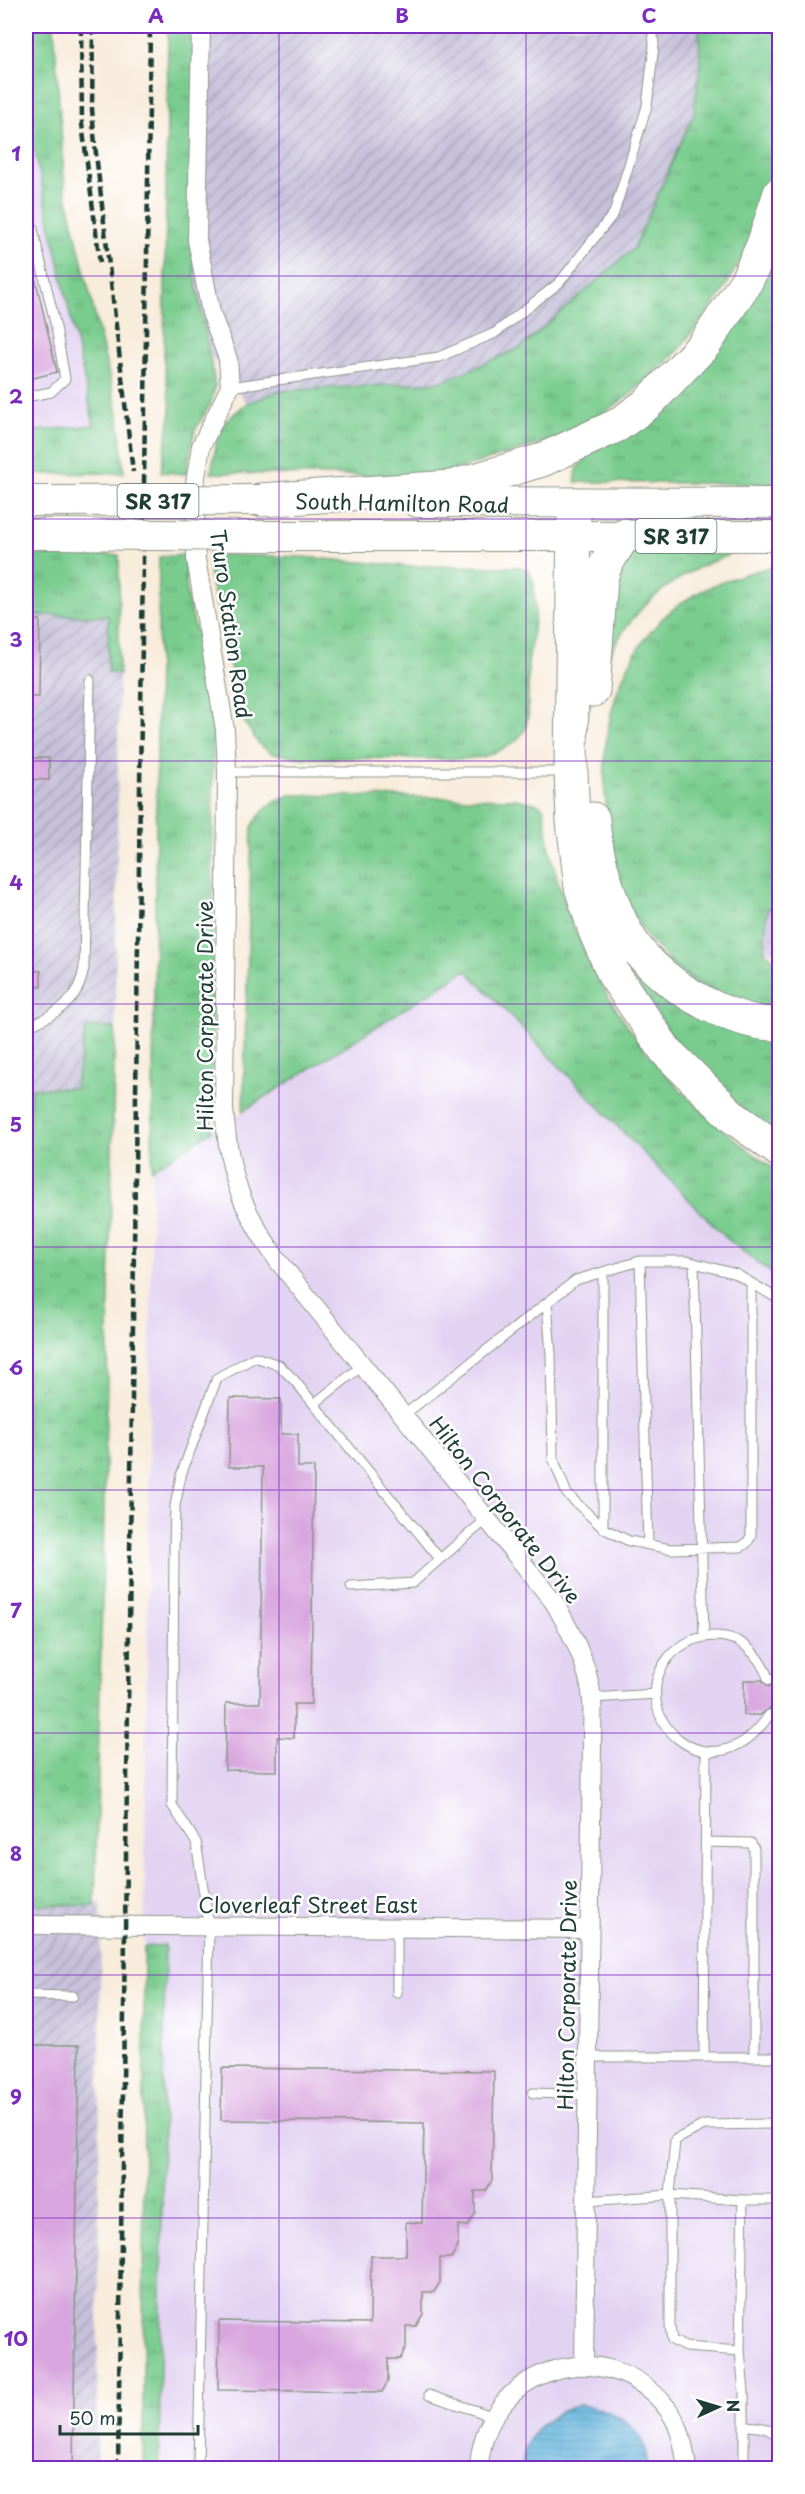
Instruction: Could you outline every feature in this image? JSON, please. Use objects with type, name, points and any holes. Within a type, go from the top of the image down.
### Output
[{"type":"highway","points":[[260,500],[451,487],[542,460],[618,425],[646,404],[705,344],[747,280],[763,245],[780,193]]},
{"type":"highway","points":[[574,504],[571,772],[573,821],[581,887],[595,931],[614,975],[666,1051],[733,1117],[780,1151]]},
{"type":"highway","points":[[624,536],[606,564],[601,578],[590,733],[594,831],[606,884],[619,916],[636,948],[663,975],[691,997],[729,1014],[780,1024]]},
{"type":"main road","name":"South Hamilton Road","points":[[26,501],[780,503]]},
{"type":"main road","name":"South Hamilton Road","points":[[26,534],[780,536]]},
{"type":"street","points":[[201,26],[197,240],[211,313],[228,358],[230,387]]},
{"type":"street","name":"Truro Station Road","points":[[228,772],[225,730],[196,559],[195,483],[201,446],[230,387]]},
{"type":"street","name":"Hilton Corporate Drive","points":[[228,772],[224,1097],[227,1152],[237,1191],[257,1231],[554,1602],[581,1656],[592,1698],[584,2365]]},
{"type":"street","name":"Cloverleaf Street East","points":[[26,1925],[589,1929]]},
{"type":"street","points":[[479,2469],[480,2448],[492,2416],[516,2388],[548,2371],[584,2365],[616,2371],[646,2386],[669,2410],[683,2439],[687,2469]]},
{"type":"lane","points":[[230,387],[439,357],[495,333],[559,283],[614,213],[647,106],[654,45],[652,26]]},
{"type":"lane","points":[[26,200],[56,327],[64,379],[51,392],[26,397]]},
{"type":"lane","points":[[26,1028],[62,1010],[82,982],[90,680]]},
{"type":"lane","points":[[228,772],[571,772]]},
{"type":"lane","points":[[404,1415],[576,1280],[640,1261],[687,1260],[736,1274],[780,1300]]},
{"type":"lane","points":[[640,1261],[648,1545]]},
{"type":"lane","points":[[694,1263],[704,1636]]},
{"type":"lane","points":[[603,1272],[603,1528]]},
{"type":"lane","points":[[547,1303],[551,1354],[553,1458],[567,1494],[603,1528],[629,1541],[671,1549],[741,1547],[751,1536],[752,1283]]},
{"type":"lane","points":[[198,2469],[208,1926],[196,1842],[172,1805],[175,1506],[181,1475],[217,1378],[255,1358],[279,1365],[314,1404],[440,1559]]},
{"type":"lane","points":[[314,1404],[363,1365]]},
{"type":"lane","points":[[351,1587],[413,1583],[488,1518]]},
{"type":"lane","points":[[769,1680],[762,1661],[751,1649],[736,1640],[721,1636],[704,1636],[689,1641],[675,1650],[664,1663],[658,1678],[656,1694],[658,1710],[665,1726],[676,1738],[690,1747],[706,1751],[723,1751],[739,1746],[752,1737],[769,1715]]},
{"type":"lane","points":[[592,1698],[656,1694]]},
{"type":"lane","points":[[704,2057],[706,1751]]},
{"type":"lane","points":[[706,1842],[744,1841],[750,1843],[754,1849],[754,2057]]},
{"type":"lane","points":[[397,1927],[397,1993]]},
{"type":"lane","points":[[26,1995],[73,1996]]},
{"type":"lane","points":[[588,2057],[780,2057]]},
{"type":"lane","points":[[533,2093],[587,2095]]},
{"type":"lane","points":[[740,2351],[685,2346],[672,2340],[670,2326],[670,2195],[675,2140],[704,2125],[780,2124]]},
{"type":"lane","points":[[586,2201],[670,2195],[780,2200]]},
{"type":"lane","points":[[743,2200],[740,2351],[744,2469]]},
{"type":"lane","points":[[429,2395],[492,2416]]},
{"type":"lane","points":[[744,2426],[772,2430],[780,2439]]},
{"type":"shaded area","points":[[26,26],[34,26],[29,126],[94,425],[26,432]]},
{"type":"shaded area","points":[[197,26],[699,26],[700,65],[694,113],[634,248],[520,348],[441,382],[279,391],[247,403],[211,356],[194,272]]},
{"type":"shaded area","points":[[26,615],[108,616],[108,672],[119,674],[115,1028],[86,1028],[75,1088],[26,1163]]},
{"type":"shaded area","points":[[767,908],[779,909],[779,952],[764,951]]},
{"type":"shaded area","points":[[466,970],[726,1238],[779,1279],[779,2468],[159,2468],[165,1946],[144,1947],[152,1169]]},
{"type":"shaded area","points":[[26,1903],[101,1903],[97,2468],[26,2468]]},
{"type":"green space","points":[[34,26],[54,26],[65,189],[118,413],[124,473],[26,474],[26,432],[94,425],[29,126]]},
{"type":"green space","points":[[168,26],[197,26],[194,272],[215,385],[211,403],[195,430],[186,474],[161,472],[171,410],[164,361]]},
{"type":"green space","points":[[699,26],[779,26],[779,128],[768,186],[747,248],[721,295],[676,353],[631,394],[575,433],[432,477],[211,473],[217,440],[226,421],[247,403],[279,391],[441,382],[520,348],[634,248],[694,113],[700,65]]},
{"type":"green space","points":[[779,226],[779,484],[575,482],[577,469],[586,458],[634,425]]},
{"type":"green space","points":[[727,553],[727,556],[673,582],[651,599],[633,618],[605,664],[585,721],[585,593],[618,555]]},
{"type":"green space","points":[[26,555],[119,555],[119,674],[108,672],[108,616],[26,615]]},
{"type":"green space","points":[[185,555],[187,597],[211,689],[213,712],[212,1131],[152,1169],[159,557]]},
{"type":"green space","points":[[208,555],[303,557],[405,566],[520,567],[528,570],[534,583],[535,615],[528,664],[528,716],[525,730],[517,740],[505,748],[483,757],[463,759],[304,758],[271,753],[259,744],[242,719],[210,577]]},
{"type":"green space","points":[[779,565],[780,909],[767,908],[764,951],[779,963],[780,1007],[771,1011],[722,997],[703,988],[662,953],[640,927],[625,895],[613,851],[605,790],[605,759],[608,729],[615,699],[626,671],[641,644],[661,620],[687,599],[716,584]]},
{"type":"green space","points":[[290,795],[517,799],[539,804],[544,809],[551,857],[568,912],[587,957],[610,999],[637,1039],[667,1076],[701,1110],[779,1172],[779,1279],[726,1238],[466,970],[243,1111],[252,827],[267,807]]},
{"type":"green space","points":[[617,930],[779,1032],[779,1141],[688,1060],[621,960]]},
{"type":"green space","points":[[86,1027],[115,1028],[95,1906],[26,1904],[26,1163],[31,1088],[75,1088]]},
{"type":"green space","points":[[165,1945],[159,2468],[143,2468],[144,1947]]},
{"type":"water","points":[[580,2405],[606,2411],[627,2423],[642,2442],[647,2468],[523,2468],[527,2445],[540,2426],[558,2413]]},
{"type":"building","points":[[31,260],[57,372],[26,380],[26,261]]},
{"type":"building","points":[[26,620],[40,620],[39,697],[26,697]]},
{"type":"building","points":[[26,758],[49,758],[49,780],[26,779]]},
{"type":"building","points":[[26,970],[41,971],[41,987],[26,987]]},
{"type":"building","points":[[230,1398],[281,1399],[281,1434],[298,1434],[298,1467],[314,1467],[311,1704],[294,1704],[294,1738],[277,1737],[277,1771],[225,1770],[226,1703],[260,1703],[263,1467],[229,1467]]},
{"type":"building","points":[[744,1680],[762,1680],[769,1687],[776,1680],[780,1680],[780,1715],[776,1715],[770,1708],[760,1715],[744,1715]]},
{"type":"building","points":[[26,2045],[79,2045],[73,2469],[26,2469]]},
{"type":"building","points":[[222,2068],[494,2071],[492,2180],[486,2191],[475,2191],[475,2214],[468,2226],[458,2225],[458,2247],[451,2258],[440,2258],[440,2282],[434,2292],[423,2292],[423,2314],[416,2326],[406,2326],[406,2348],[400,2359],[388,2359],[388,2381],[382,2392],[218,2390],[219,2321],[370,2323],[371,2256],[406,2256],[406,2222],[422,2223],[424,2123],[221,2120]]},
{"type":"railway","points":[[81,26],[82,124],[100,263]]},
{"type":"railway","points":[[93,26],[92,109],[95,145],[133,472]]},
{"type":"railway","points":[[118,2468],[150,26]]}]
